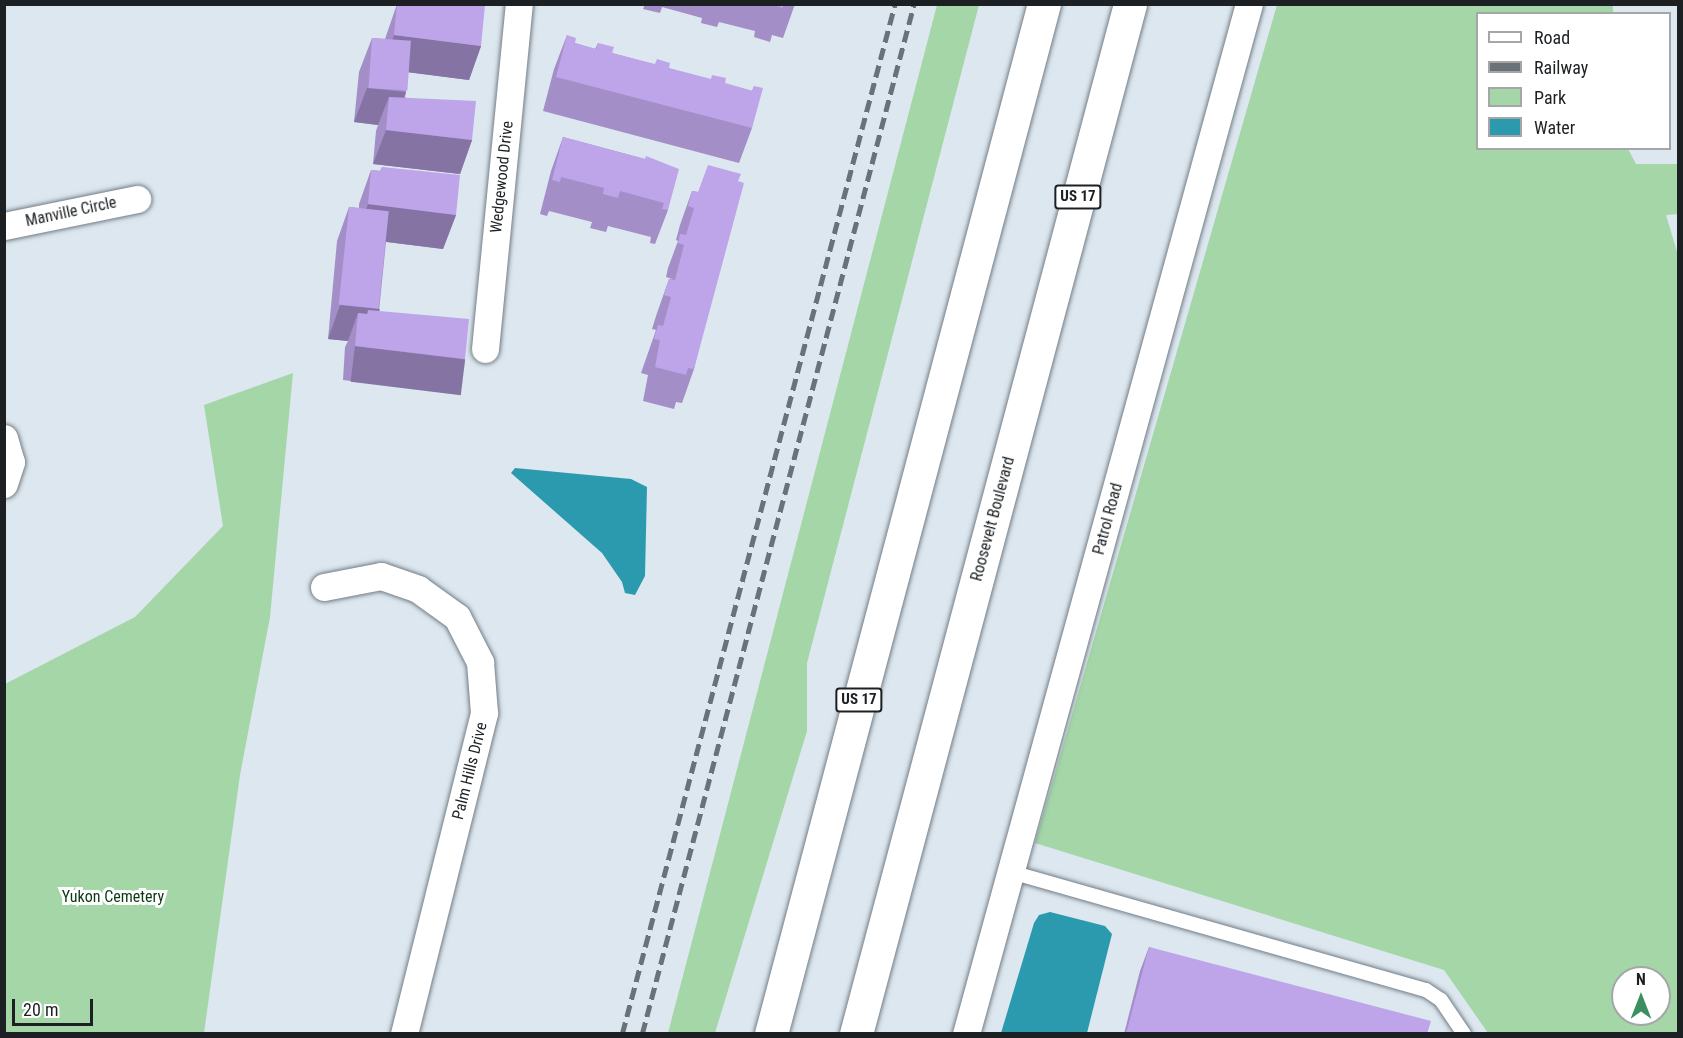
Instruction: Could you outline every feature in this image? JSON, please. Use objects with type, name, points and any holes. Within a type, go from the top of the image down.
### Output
[{"type":"highway","name":"US 17","points":[[771,1034],[1044,4]]},
{"type":"highway","name":"Roosevelt Boulevard","points":[[856,1034],[1130,4]]},
{"type":"street","name":"Wedgewood Drive","points":[[485,349],[519,4]]},
{"type":"street","name":"Patrol Road","points":[[966,1034],[1249,4]]},
{"type":"street","name":"Manville Circle","points":[[4,226],[137,199]]},
{"type":"street","points":[[4,438],[11,462],[4,484]]},
{"type":"street","name":"Palm Hills Drive","points":[[324,587],[381,576],[418,589],[457,618],[480,662],[484,713],[404,1034]]},
{"type":"lane","points":[[1011,872],[1426,990],[1442,1000],[1464,1034]]},
{"type":"green space","points":[[937,5],[979,5],[807,663],[807,731],[715,1033],[668,1033]]},
{"type":"green space","points":[[1277,5],[1613,5],[1613,12],[1476,12],[1476,150],[1629,150],[1636,164],[1678,164],[1678,214],[1666,215],[1678,255],[1678,1033],[1488,1033],[1444,970],[1035,843]]},
{"type":"green space","name":"Yukon Cemetery","points":[[293,373],[270,617],[240,775],[204,1033],[5,1033],[5,684],[135,617],[223,526],[204,405]]},
{"type":"water","points":[[515,468],[631,479],[647,487],[645,576],[635,595],[625,593],[622,582],[602,553],[511,473]]},
{"type":"water","points":[[1050,912],[1105,926],[1112,934],[1087,1033],[1001,1033],[1034,923],[1039,915]]},
{"type":"building","points":[[397,4],[485,5],[481,46],[394,35]]},
{"type":"building","points":[[771,4],[783,4],[783,8]]},
{"type":"building","points":[[567,35],[576,38],[575,43],[596,49],[598,43],[614,47],[612,53],[655,64],[657,59],[670,63],[669,68],[711,79],[712,75],[726,78],[725,83],[753,91],[754,86],[763,88],[752,128],[556,77]]},
{"type":"building","points":[[372,38],[411,41],[407,91],[369,88]]},
{"type":"building","points":[[389,97],[476,101],[472,140],[386,130]]},
{"type":"building","points":[[563,137],[645,159],[646,156],[679,169],[668,210],[662,209],[664,203],[620,191],[618,198],[603,194],[604,188],[561,177],[560,182],[552,180]]},
{"type":"building","points":[[708,165],[741,174],[738,181],[744,183],[694,369],[688,368],[686,375],[655,367],[660,340],[654,339],[658,325],[663,326],[671,297],[664,295],[669,279],[675,280],[684,245],[678,243],[680,234],[686,235],[694,208],[688,206],[692,191],[698,192]]},
{"type":"building","points":[[382,167],[460,175],[456,215],[368,204],[371,170],[381,171]]},
{"type":"building","points":[[349,207],[389,211],[379,309],[339,304]]},
{"type":"building","points":[[368,310],[469,319],[465,359],[355,346],[358,313],[368,314]]},
{"type":"building","points":[[1149,947],[1431,1021],[1427,1034],[1126,1034]]},
{"type":"railway","points":[[622,1034],[895,4]]},
{"type":"railway","points":[[642,1034],[914,4]]}]
